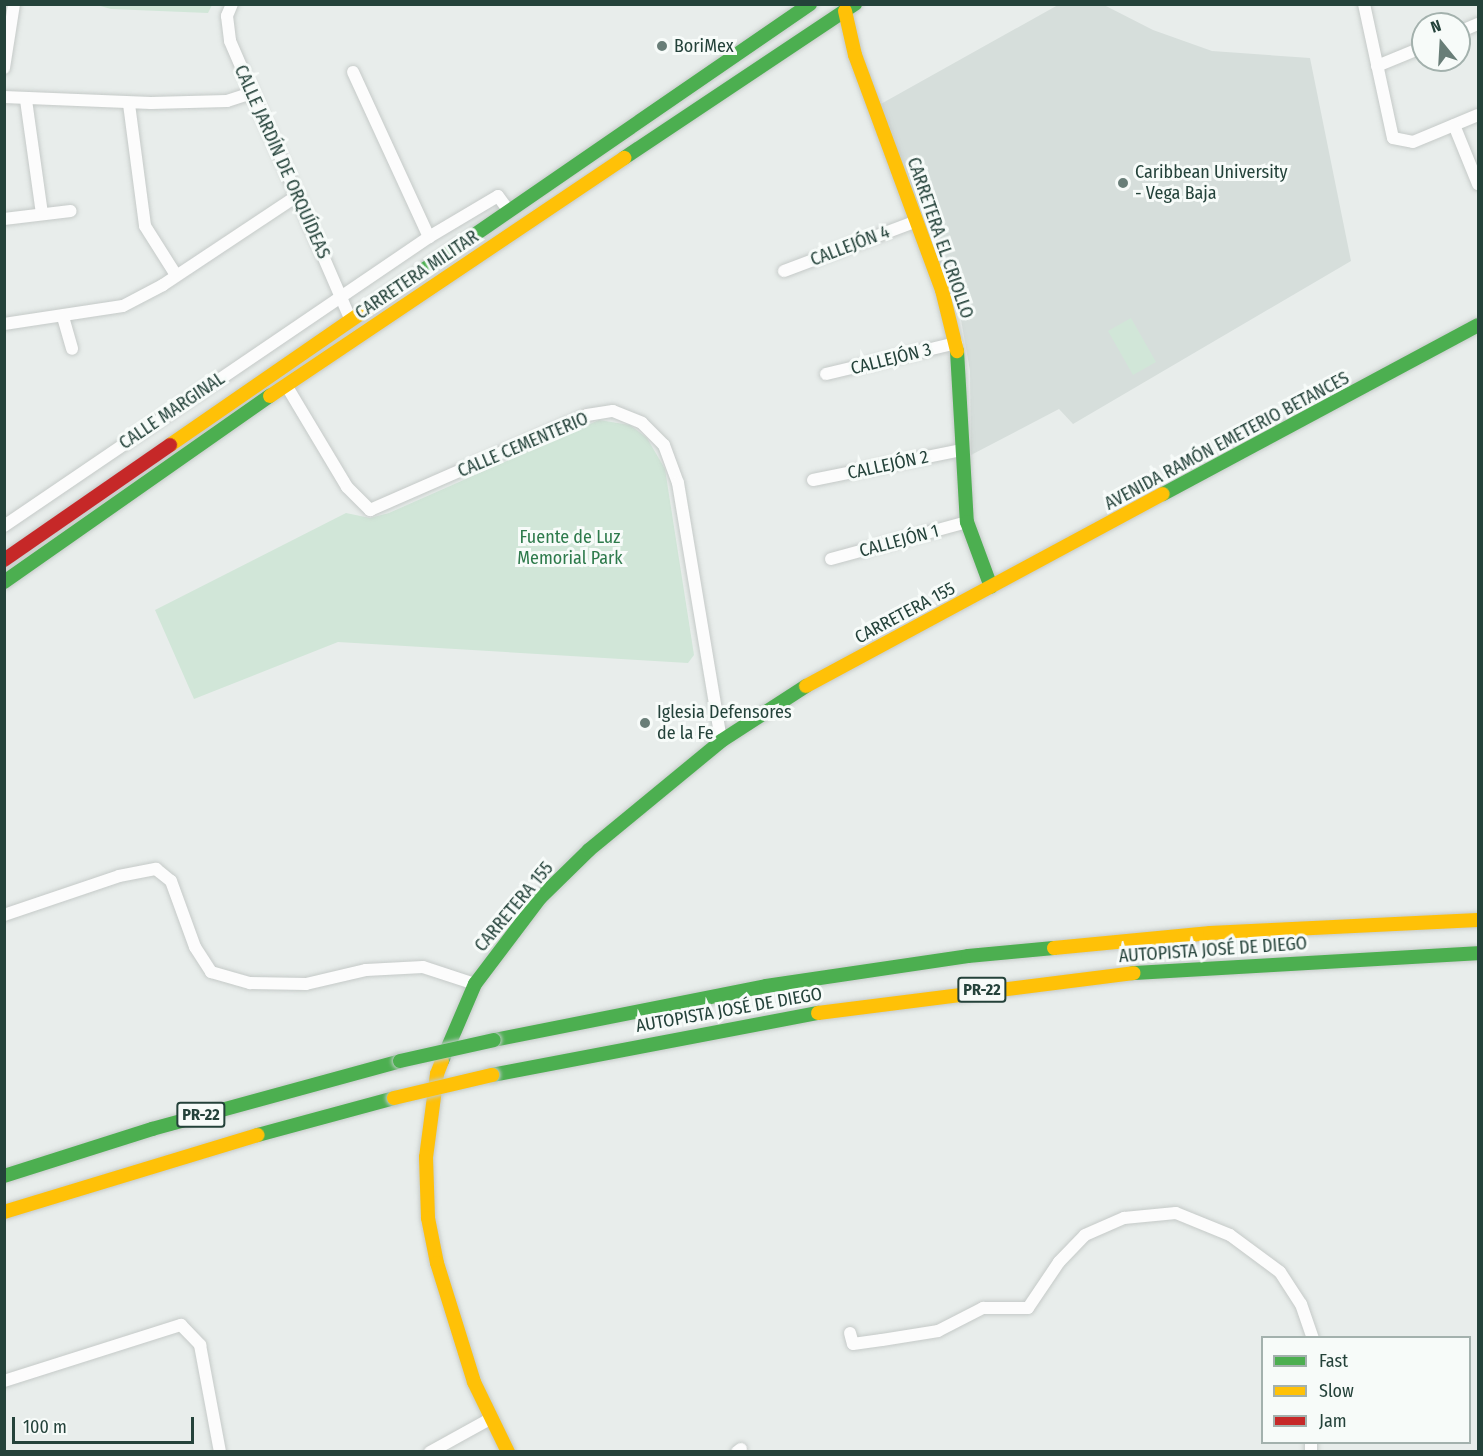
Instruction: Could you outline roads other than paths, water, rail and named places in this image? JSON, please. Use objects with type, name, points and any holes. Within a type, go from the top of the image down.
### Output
[{"type":"main road","name":"CARRETERA MILITAR","points":[[4,560],[350,318],[810,4]]},
{"type":"main road","name":"CARRETERA MILITAR","points":[[5,581],[286,385],[847,7]]},
{"type":"main road","name":"CARRETERA EL CRIOLLO","points":[[847,7],[855,56],[942,290],[956,343],[967,522],[991,587]]},
{"type":"main road","name":"AVENIDA RAMÓN EMETERIO BETANCES","points":[[991,587],[1479,325]]},
{"type":"main road","name":"CARRETERA 155","points":[[508,1452],[474,1382],[437,1263],[426,1195],[426,1157],[437,1074],[475,984],[561,875],[721,741],[793,693],[991,587]]},
{"type":"main road","name":"AUTOPISTA JOSÉ DE DIEGO","points":[[4,1176],[152,1129],[400,1061],[766,986],[968,956],[1210,933],[1479,920]]},
{"type":"main road","name":"AUTOPISTA JOSÉ DE DIEGO","points":[[4,1212],[164,1161],[394,1098],[492,1075],[761,1021],[975,990],[1287,962],[1479,953]]},
{"type":"street","points":[[4,68],[14,4]]},
{"type":"street","name":"CALLE JARDÍN DE ORQUÍDEAS","points":[[232,4],[227,16],[230,41],[350,318]]},
{"type":"street","points":[[1364,4],[1393,138],[1413,142],[1479,115]]},
{"type":"street","points":[[1377,66],[1411,52]]},
{"type":"street","points":[[353,72],[429,237]]},
{"type":"street","points":[[4,97],[129,104],[226,101],[252,93]]},
{"type":"street","points":[[26,100],[42,214]]},
{"type":"street","points":[[129,104],[145,226],[176,275]]},
{"type":"street","points":[[1454,125],[1479,184]]},
{"type":"street","points":[[4,324],[63,317],[123,306],[176,275],[297,196]]},
{"type":"street","name":"CALLE MARGINAL","points":[[4,526],[429,237],[498,196],[508,210]]},
{"type":"street","points":[[4,219],[71,211]]},
{"type":"street","name":"CALLEJÓN 4","points":[[783,272],[917,221]]},
{"type":"street","points":[[63,317],[72,349]]},
{"type":"street","name":"CALLEJÓN 3","points":[[826,374],[956,343]]},
{"type":"street","name":"CALLE CEMENTERIO","points":[[286,385],[347,487],[370,510],[587,415],[613,411],[642,423],[664,445],[678,483],[721,741]]},
{"type":"street","name":"CALLEJÓN 2","points":[[813,480],[962,450]]},
{"type":"street","name":"CALLEJÓN 1","points":[[831,559],[967,522]]},
{"type":"street","points":[[4,915],[118,876],[156,869],[171,881],[195,947],[211,972],[250,983],[306,984],[366,970],[423,967],[475,984]]},
{"type":"street","points":[[849,1333],[853,1344],[882,1340],[938,1331],[983,1308],[1028,1308],[1059,1262],[1085,1235],[1124,1218],[1176,1213],[1230,1235],[1280,1272],[1301,1304],[1312,1336]]},
{"type":"street","points":[[4,1381],[180,1324],[200,1346],[220,1452]]},
{"type":"street","points":[[430,1452],[490,1419]]},
{"type":"place","name":"BoriMex","points":[[662,46]]},
{"type":"place","name":"Caribbean University - Vega Baja","points":[[1123,183]]},
{"type":"place","name":"Iglesia Defensores de la Fe","points":[[645,723]]},
{"type":"park label","name":"Fuente de Luz Memorial Park","points":[[570,548]]}]
